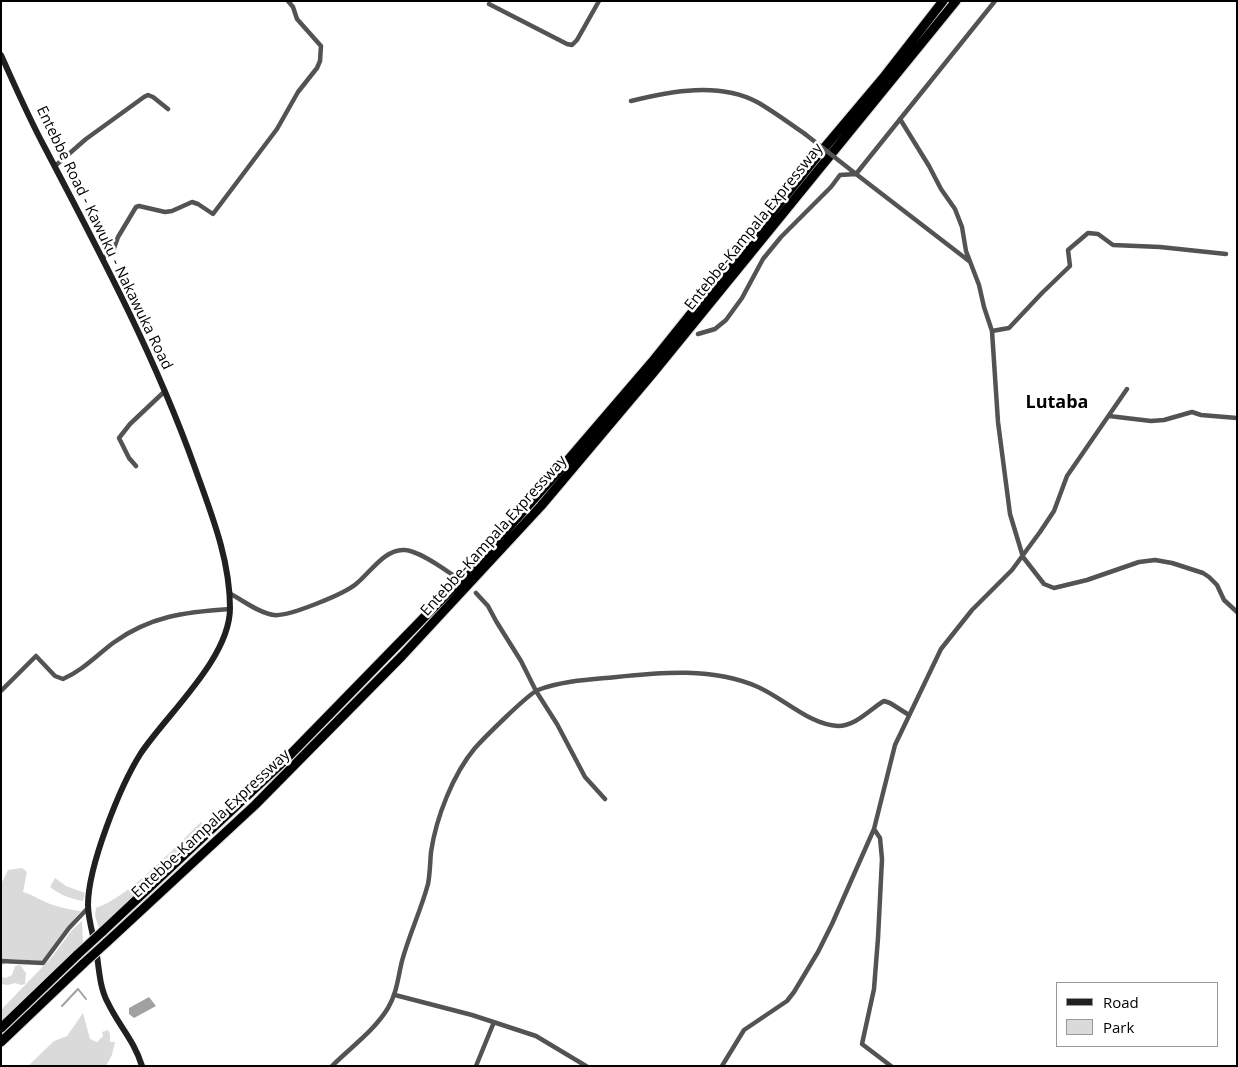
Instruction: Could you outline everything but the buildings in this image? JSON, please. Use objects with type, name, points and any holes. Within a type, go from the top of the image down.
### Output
[{"type":"highway","name":"Entebbe-Kampala Expressway","points":[[1,1028],[289,757],[479,561],[652,362],[819,154],[883,78],[943,1]]},
{"type":"highway","name":"Entebbe-Kampala Expressway","points":[[1,1042],[254,805],[402,656],[541,506],[653,373],[956,1]]},
{"type":"main road","name":"Entebbe Road - Kawuku - Nakawuka Road","points":[[2,57],[55,166],[103,258],[165,391],[184,436],[224,556],[230,609],[227,626],[214,656],[142,752],[126,784],[98,854],[91,883],[88,908],[105,997],[113,1013],[132,1039],[142,1066]]},
{"type":"street","points":[[103,258],[113,251],[118,237],[139,206],[165,212],[192,202],[213,214],[233,190],[276,129],[298,92],[317,68],[320,61],[322,46],[297,18],[288,1]]},
{"type":"street","points":[[489,4],[567,44],[572,44],[577,40],[599,1]]},
{"type":"street","points":[[698,334],[715,330],[726,320],[742,298],[763,259],[781,237],[831,187],[840,175],[856,174],[995,1]]},
{"type":"street","points":[[632,101],[650,96],[701,90],[738,94],[756,102],[805,134],[970,262]]},
{"type":"street","points":[[55,166],[86,139],[148,95],[168,110]]},
{"type":"street","points":[[900,119],[929,166],[940,189],[955,209],[970,262],[979,284],[992,331],[998,422],[1010,514],[1023,557],[1044,584],[1054,588],[1087,580],[1139,562],[1155,560],[1172,563],[1209,577],[1217,585],[1224,600],[1237,612]]},
{"type":"street","points":[[992,331],[1009,328],[1070,266],[1068,250],[1088,233],[1098,234],[1112,245],[1160,247],[1226,254]]},
{"type":"street","points":[[722,1066],[744,1030],[787,1001],[818,952],[874,829],[895,745],[940,649],[972,610],[1023,557],[1054,511],[1067,476],[1127,389]]},
{"type":"street","points":[[136,466],[129,458],[118,438],[165,391]]},
{"type":"street","points":[[1109,416],[1152,421],[1164,420],[1192,412],[1201,415],[1237,418]]},
{"type":"street","points":[[229,593],[272,615],[292,612],[344,593],[384,557],[405,550],[419,555],[453,574]]},
{"type":"street","points":[[476,593],[488,606],[521,661],[585,777],[605,799]]},
{"type":"street","points":[[1,691],[36,656],[55,676],[63,679],[77,673],[112,644],[134,629],[150,622],[195,612],[230,609]]},
{"type":"street","points":[[332,1066],[372,1030],[395,996],[404,954],[426,892],[431,852],[446,798],[475,748],[536,691],[575,681],[649,674],[688,673],[714,675],[759,687],[809,716],[837,726],[854,721],[884,701],[908,715]]},
{"type":"street","points":[[874,829],[880,838],[882,859],[878,938],[874,989],[862,1044],[891,1066]]},
{"type":"street","points":[[1,961],[43,963],[69,928],[88,908]]},
{"type":"street","points":[[395,996],[455,1010],[536,1036],[586,1066]]},
{"type":"street","points":[[476,1066],[494,1022]]},
{"type":"green space","points":[[201,822],[206,827],[100,931],[95,916],[96,908],[109,902],[137,883]]},
{"type":"green space","points":[[22,868],[27,872],[23,892],[50,904],[81,911],[42,961],[8,959],[4,965],[1,964],[1,884],[8,870]]},
{"type":"green space","points":[[55,878],[66,886],[85,893],[83,901],[66,896],[50,887]]},
{"type":"green space","points":[[82,921],[83,944],[1,1022],[1,1010],[52,957],[72,930]]},
{"type":"green space","points":[[20,965],[26,973],[25,984],[1,984],[1,977],[6,978],[12,975],[15,966]]},
{"type":"green space","points":[[83,1013],[90,1039],[97,1042],[103,1036],[102,1032],[108,1030],[110,1042],[115,1042],[112,1055],[106,1066],[28,1066],[54,1041],[67,1036]]},
{"type":"shaded area","points":[[149,997],[156,1006],[134,1018],[129,1014],[129,1008]]},
{"type":"waterway","points":[[62,1006],[78,989],[86,999]]},
{"type":"district","name":"Lutaba","points":[[1057,403]]}]
